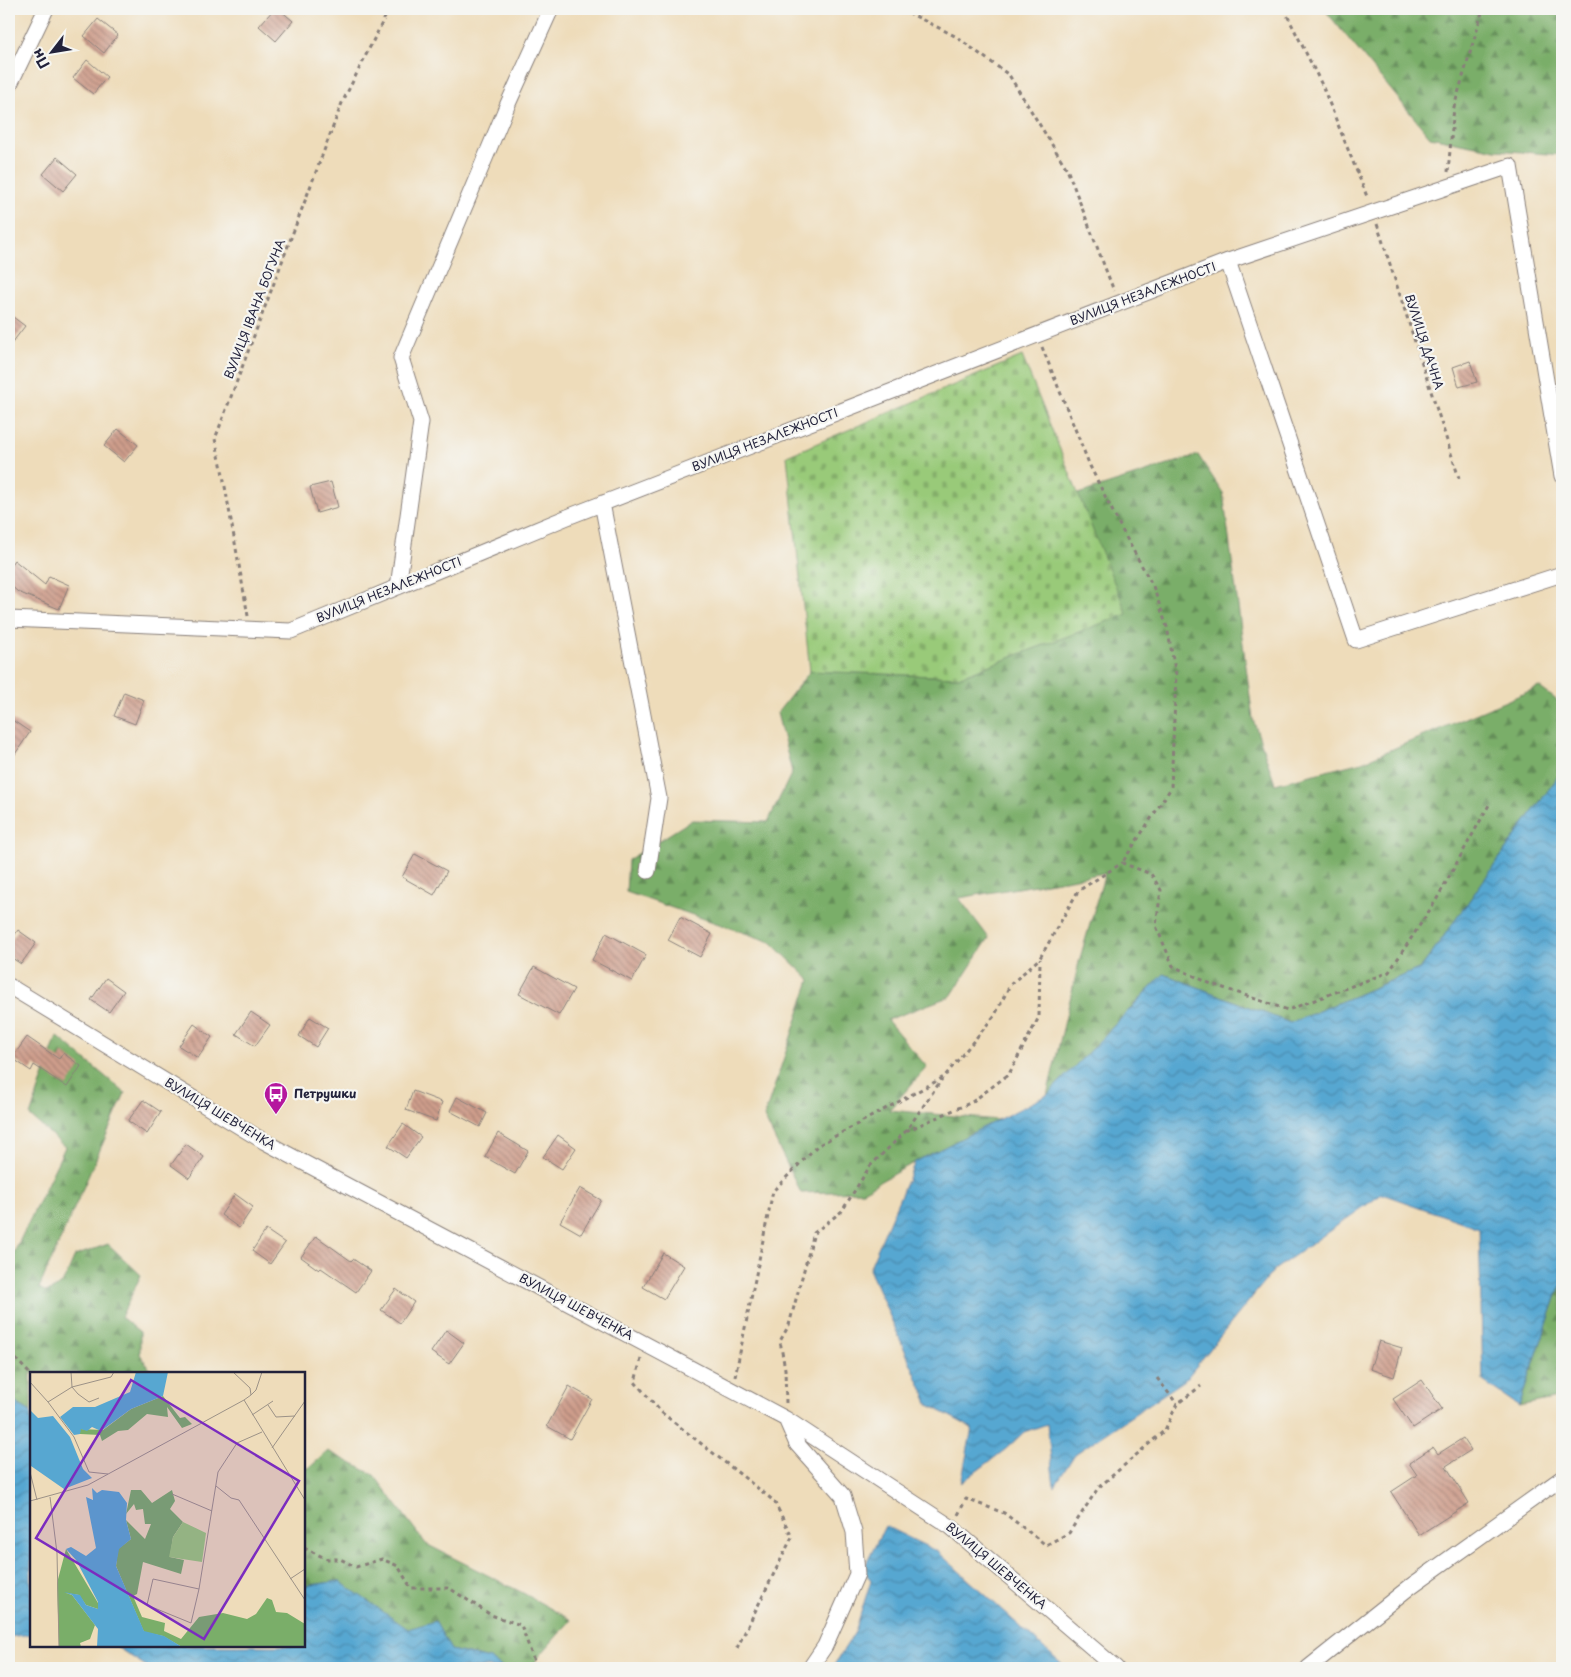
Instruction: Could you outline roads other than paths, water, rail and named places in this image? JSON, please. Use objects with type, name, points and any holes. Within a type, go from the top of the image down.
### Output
[{"type":"street","points":[[9,86],[46,9]]},
{"type":"street","points":[[398,587],[422,422],[401,358],[503,115],[551,9]]},
{"type":"street","name":"ВУЛИЦЯ НЕЗАЛЕЖНОСТІ","points":[[9,619],[292,631],[602,503],[1228,261],[1510,166],[1562,476]]},
{"type":"street","points":[[1228,261],[1356,640],[1562,574]]},
{"type":"street","points":[[602,503],[659,798],[648,871]]},
{"type":"street","name":"ВУЛИЦЯ ШЕВЧЕНКА","points":[[9,986],[266,1142],[786,1418],[951,1527],[1116,1668]]},
{"type":"street","points":[[786,1418],[797,1444],[843,1496],[854,1532],[856,1574],[825,1646],[810,1668]]},
{"type":"street","points":[[1308,1668],[1411,1586],[1562,1478]]},
{"type":"water","points":[[1562,771],[1562,1284],[1519,1406],[1483,1381],[1479,1228],[1382,1194],[1274,1270],[1185,1380],[1075,1454],[1054,1487],[1047,1424],[1024,1432],[1006,1449],[961,1483],[972,1428],[929,1405],[869,1269],[915,1162],[1047,1095],[1164,974],[1290,1023],[1421,968]]},
{"type":"water","points":[[9,1399],[30,1411],[30,1634],[9,1637]]},
{"type":"water","points":[[885,1526],[938,1552],[1066,1668],[832,1668],[855,1632],[871,1580],[863,1570]]},
{"type":"water","points":[[339,1581],[408,1629],[435,1621],[451,1650],[490,1659],[503,1668],[149,1668],[117,1647],[305,1647],[305,1586]]},
{"type":"place","name":"Петрушки","points":[[276,1115]]}]
